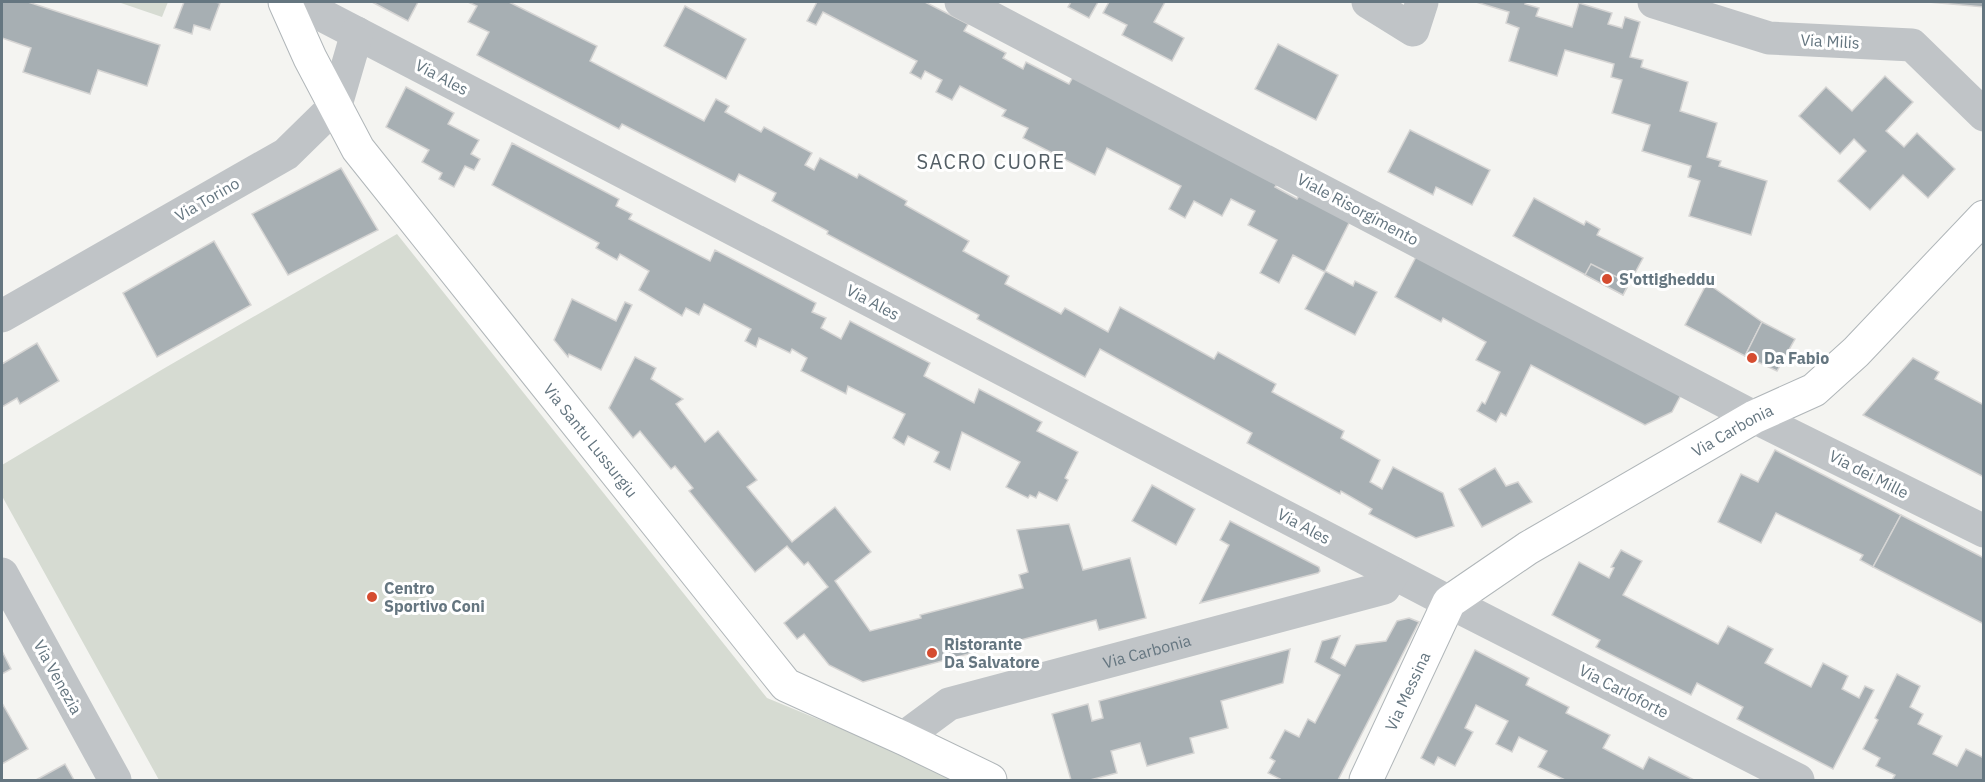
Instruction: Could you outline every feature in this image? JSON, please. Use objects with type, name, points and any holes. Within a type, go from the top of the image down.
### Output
[{"type":"street","name":"Via Santu Lussurgiu","points":[[285,2],[310,58],[358,149],[786,685],[990,780]]},
{"type":"street","name":"Via Ales","points":[[297,2],[1449,602]]},
{"type":"street","name":"Viale Risorgimento","points":[[961,2],[1754,417]]},
{"type":"street","points":[[1368,2],[1413,30],[1422,2]]},
{"type":"street","name":"Via Milis","points":[[1654,2],[1769,38],[1912,45],[1983,115]]},
{"type":"street","name":"Via Torino","points":[[2,316],[286,154],[336,105],[357,33]]},
{"type":"street","name":"Via Carbonia","points":[[1449,602],[1528,548],[1754,417],[1814,390],[1856,352],[1983,218]]},
{"type":"street","name":"Via dei Mille","points":[[1754,417],[1983,531]]},
{"type":"street","name":"Via Carbonia","points":[[903,738],[949,704],[1384,588],[1393,573]]},
{"type":"street","name":"Via Venezia","points":[[2,574],[115,780]]},
{"type":"street","name":"Via Messina","points":[[1366,780],[1449,602]]},
{"type":"street","name":"Via Carloforte","points":[[1449,602],[1798,780]]},
{"type":"shaded area","points":[[118,2],[168,2],[162,17]]},
{"type":"shaded area","name":"Centro Sportivo Coni","points":[[397,234],[767,698],[951,774],[946,780],[159,780],[2,496],[2,465]]},
{"type":"building","points":[[2,2],[28,2],[160,45],[147,86],[98,70],[90,94],[23,72],[31,48],[2,38]]},
{"type":"building","points":[[184,2],[220,3],[210,30],[194,25],[192,34],[174,28]]},
{"type":"building","points":[[372,2],[418,2],[408,21]]},
{"type":"building","points":[[468,2],[509,2],[597,46],[590,61],[704,121],[716,99],[729,106],[725,112],[761,132],[764,127],[812,153],[805,165],[814,170],[820,158],[857,178],[859,174],[907,201],[905,205],[969,241],[963,251],[1009,276],[1005,284],[1061,314],[1065,308],[1108,332],[1120,307],[1214,359],[1218,352],[1276,384],[1272,392],[1344,431],[1341,438],[1380,460],[1370,482],[1382,489],[1393,467],[1443,493],[1454,526],[1416,538],[1369,514],[1372,509],[1341,491],[1340,494],[1247,443],[1252,433],[1100,349],[1085,377],[977,319],[979,315],[827,234],[828,231],[772,201],[776,193],[739,174],[735,182],[622,124],[619,129],[477,55],[489,32],[468,22],[477,6]]},
{"type":"building","points":[[817,2],[925,2],[968,24],[964,31],[1006,53],[1003,58],[1023,69],[1026,62],[1069,84],[1073,77],[1278,183],[1275,187],[1297,199],[1300,194],[1350,221],[1325,271],[1353,286],[1355,281],[1377,292],[1355,335],[1305,309],[1325,272],[1293,255],[1279,283],[1260,273],[1277,240],[1248,225],[1255,211],[1231,199],[1222,216],[1194,201],[1185,218],[1169,209],[1181,186],[1107,148],[1095,175],[1023,138],[1028,128],[1002,116],[1006,110],[960,86],[952,100],[936,92],[942,80],[925,71],[921,79],[910,73],[917,61],[823,12],[816,25],[807,21]]},
{"type":"building","points":[[1071,2],[1098,2],[1089,18],[1068,7]]},
{"type":"building","points":[[1109,2],[1165,2],[1154,22],[1184,38],[1172,61],[1122,35],[1127,25],[1103,13]]},
{"type":"building","points":[[1476,2],[1526,2],[1525,4],[1539,8],[1536,16],[1572,27],[1579,3],[1612,13],[1608,24],[1622,28],[1625,17],[1640,22],[1630,57],[1643,60],[1641,67],[1688,82],[1680,111],[1717,123],[1707,157],[1721,161],[1719,166],[1767,181],[1751,235],[1689,216],[1700,181],[1688,177],[1691,166],[1642,151],[1650,125],[1612,113],[1622,80],[1611,77],[1614,64],[1565,50],[1557,76],[1509,61],[1519,28],[1506,23],[1509,12]]},
{"type":"building","points":[[1928,2],[1984,2],[1984,7]]},
{"type":"building","points":[[685,6],[746,39],[726,79],[664,46]]},
{"type":"building","points":[[1278,44],[1338,75],[1316,120],[1255,89]]},
{"type":"building","points":[[1885,76],[1913,102],[1886,131],[1904,147],[1917,133],[1955,169],[1928,198],[1903,175],[1870,210],[1838,181],[1866,151],[1854,139],[1840,154],[1799,116],[1826,87],[1852,111]]},
{"type":"building","points":[[406,87],[454,113],[448,124],[479,140],[471,154],[480,159],[474,170],[465,166],[454,187],[439,179],[442,173],[422,162],[429,150],[386,127]]},
{"type":"building","points":[[1410,130],[1490,170],[1472,205],[1436,187],[1433,195],[1388,172]]},
{"type":"building","points":[[512,143],[619,199],[616,206],[632,214],[629,219],[710,261],[715,250],[816,303],[812,312],[826,318],[821,328],[841,339],[850,321],[930,363],[924,376],[974,403],[979,389],[1042,422],[1037,431],[1078,452],[1065,478],[1068,480],[1057,501],[1039,492],[1036,498],[1030,495],[1028,498],[1006,487],[1020,462],[962,432],[950,470],[934,462],[939,452],[908,436],[904,445],[893,438],[905,414],[848,386],[846,394],[801,371],[807,358],[792,349],[790,353],[759,338],[756,347],[745,341],[751,329],[704,304],[699,315],[686,308],[682,316],[639,290],[649,271],[620,254],[617,260],[596,248],[599,243],[492,185]]},
{"type":"building","points":[[341,168],[378,230],[288,275],[252,214]]},
{"type":"building","points":[[1534,198],[1584,225],[1586,221],[1600,229],[1597,235],[1643,258],[1623,295],[1513,236]]},
{"type":"building","points":[[214,241],[251,305],[157,357],[123,293]]},
{"type":"building","points":[[1417,255],[1683,391],[1672,412],[1645,425],[1531,365],[1506,416],[1501,413],[1496,422],[1477,411],[1482,402],[1485,404],[1500,372],[1476,360],[1486,342],[1443,318],[1441,322],[1395,297]]},
{"type":"building","name":"S'ottigheddu","points":[[1591,264],[1629,283],[1623,295],[1585,275]]},
{"type":"building","points":[[1707,283],[1762,322],[1745,356],[1685,325]]},
{"type":"building","points":[[572,299],[616,321],[625,302],[632,305],[601,370],[569,354],[568,357],[554,340]]},
{"type":"building","points":[[1762,322],[1795,339],[1777,371],[1745,356]]},
{"type":"building","points":[[37,343],[59,381],[20,404],[17,398],[2,407],[2,364]]},
{"type":"building","points":[[635,357],[656,368],[651,379],[683,399],[676,404],[705,442],[718,431],[757,480],[747,487],[792,542],[835,507],[871,552],[835,581],[870,631],[921,618],[920,615],[1023,588],[1019,575],[1028,572],[1017,530],[1069,524],[1083,570],[1130,558],[1146,618],[1099,630],[1096,620],[863,682],[829,665],[804,634],[797,639],[784,623],[828,587],[808,562],[804,565],[787,546],[755,572],[689,491],[693,488],[675,466],[671,469],[640,431],[633,438],[609,408]]},
{"type":"building","points":[[1913,358],[1939,372],[1935,379],[1984,405],[1984,477],[1863,415]]},
{"type":"building","points":[[1775,450],[1901,515],[1873,567],[1860,560],[1863,555],[1776,513],[1761,543],[1718,522],[1741,474],[1758,482]]},
{"type":"building","points":[[1495,468],[1506,486],[1518,482],[1532,502],[1482,527],[1459,489]]},
{"type":"building","points":[[1152,485],[1195,509],[1176,545],[1132,521]]},
{"type":"building","points":[[1901,515],[1984,558],[1984,624],[1873,567]]},
{"type":"building","points":[[1230,521],[1319,567],[1320,571],[1200,603],[1229,545],[1220,540]]},
{"type":"building","points":[[1621,550],[1642,561],[1623,595],[1718,644],[1728,626],[1773,649],[1765,663],[1811,687],[1823,663],[1848,676],[1842,689],[1859,698],[1865,686],[1874,690],[1833,769],[1737,719],[1743,707],[1697,683],[1691,695],[1596,647],[1600,640],[1552,615],[1579,562],[1609,578],[1614,568],[1611,567]]},
{"type":"building","points":[[1409,618],[1419,622],[1338,780],[1279,780],[1268,773],[1275,761],[1270,758],[1285,730],[1299,737],[1308,719],[1315,723],[1340,675],[1315,662],[1322,641],[1340,636],[1331,658],[1345,666],[1356,645],[1386,641],[1397,621]]},
{"type":"building","points":[[1290,649],[1283,683],[1221,701],[1228,728],[1190,738],[1194,753],[1147,766],[1140,743],[1111,751],[1117,773],[1090,780],[1071,780],[1052,714],[1088,704],[1092,721],[1103,718],[1099,701]]},
{"type":"building","points":[[1475,650],[1529,678],[1526,685],[1569,707],[1566,713],[1610,735],[1603,748],[1643,769],[1649,757],[1694,780],[1565,780],[1538,767],[1547,751],[1519,737],[1512,752],[1496,744],[1508,721],[1476,705],[1465,728],[1473,732],[1455,766],[1438,757],[1434,765],[1421,758]]},
{"type":"building","points":[[2,651],[11,669],[2,674]]},
{"type":"building","points":[[1897,674],[1920,686],[1910,707],[1923,714],[1918,724],[1942,736],[1933,754],[1957,766],[1966,749],[1984,758],[1984,780],[1892,780],[1895,775],[1876,766],[1880,758],[1863,749],[1878,720],[1875,718]]},
{"type":"building","points":[[2,703],[28,749],[2,764]]},
{"type":"building","points":[[65,764],[74,780],[36,780]]},
{"type":"place","name":"S'ottigheddu","points":[[1607,279]]},
{"type":"place","name":"Da Fabio","points":[[1752,358]]},
{"type":"place","name":"Centro Sportivo Coni","points":[[372,597]]},
{"type":"place","name":"Ristorante Da Salvatore","points":[[932,653]]},
{"type":"district","name":"SACRO CUORE","points":[[991,161]]}]
